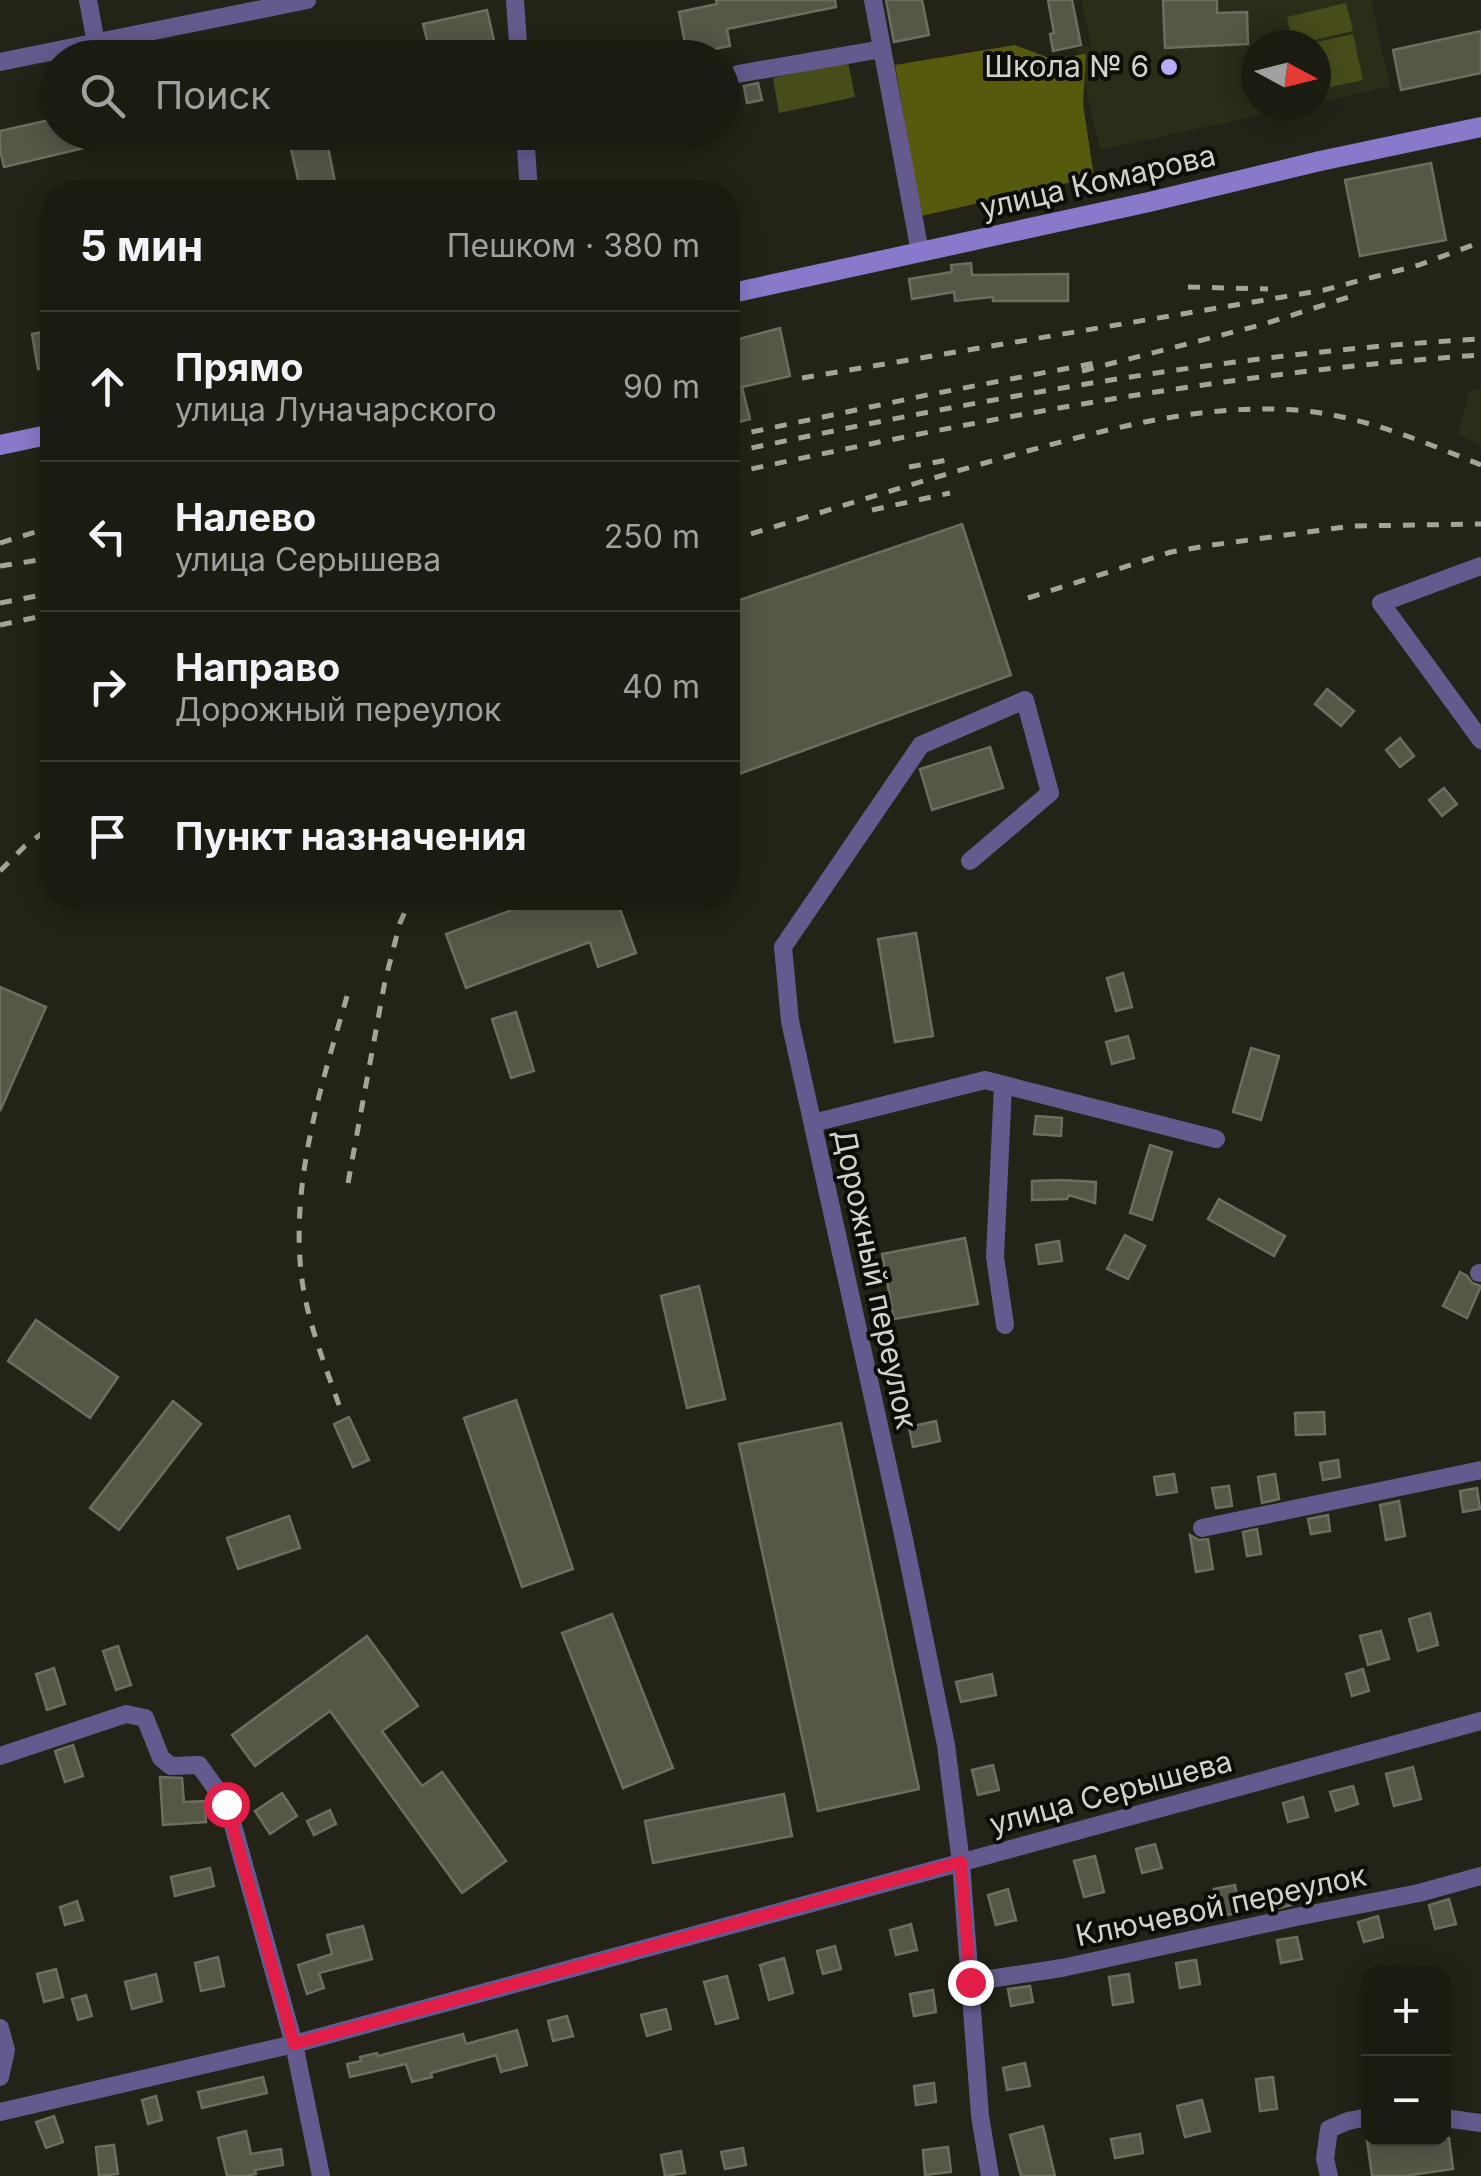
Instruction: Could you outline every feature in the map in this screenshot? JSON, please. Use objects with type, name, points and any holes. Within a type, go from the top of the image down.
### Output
[{"type":"main road","name":"улица Комарова","points":[[740,291],[1481,128]]},
{"type":"main road","points":[[0,445],[40,437]]},
{"type":"street","points":[[88,0],[95,40]]},
{"type":"street","points":[[111,40],[308,0]]},
{"type":"street","points":[[515,0],[518,40]]},
{"type":"street","points":[[873,0],[920,252]]},
{"type":"street","points":[[740,74],[882,49]]},
{"type":"street","points":[[0,62],[40,54]]},
{"type":"street","points":[[526,150],[528,180]]},
{"type":"street","points":[[1481,566],[1380,604],[1481,740]]},
{"type":"street","name":"Дорожный переулок","points":[[970,862],[1050,793],[1025,700],[921,745],[783,947],[790,1020],[942,1726],[961,1862],[980,2116],[990,2176]]},
{"type":"street","points":[[813,1123],[984,1080],[1216,1140]]},
{"type":"street","points":[[1003,1085],[996,1257],[1005,1325]]},
{"type":"street","points":[[1202,1528],[1481,1470]]},
{"type":"street","points":[[0,1756],[126,1714],[144,1718],[161,1758],[172,1766],[199,1764],[226,1804],[294,2044],[321,2176]]},
{"type":"street","name":"улица Серышева","points":[[0,2112],[294,2044],[1481,1721]]},
{"type":"street","name":"Ключевой переулок","points":[[970,1982],[1062,1968],[1419,1893],[1481,1876]]},
{"type":"street","points":[[0,2028],[6,2050],[0,2077]]},
{"type":"street","points":[[1329,2176],[1325,2160],[1329,2129],[1361,2118]]},
{"type":"street","points":[[1451,2119],[1481,2123]]},
{"type":"shaded area","name":"Школа № 6","points":[[1081,0],[1371,0],[1390,86],[1331,100],[1331,30],[1241,30],[1241,119],[1100,150],[1077,49],[1091,45]]},
{"type":"shaded area","points":[[1015,45],[1052,59],[1086,54],[1083,104],[1094,177],[921,216],[895,65]]},
{"type":"shaded area","points":[[1481,389],[1481,446],[1458,434],[1470,390]]},
{"type":"green space","points":[[1346,3],[1353,31],[1331,36],[1331,30],[1290,30],[1287,17]]},
{"type":"green space","points":[[1353,34],[1363,80],[1331,87],[1331,39]]},
{"type":"green space","points":[[848,61],[855,97],[779,113],[773,78]]},
{"type":"building","points":[[716,0],[835,0],[836,7],[727,29],[729,40],[684,40],[679,12],[717,4]]},
{"type":"building","points":[[886,0],[922,0],[929,35],[894,42]]},
{"type":"building","points":[[1048,0],[1072,0],[1081,45],[1053,51]]},
{"type":"building","points":[[1163,0],[1217,0],[1217,13],[1247,12],[1248,30],[1241,30],[1241,44],[1165,48]]},
{"type":"building","points":[[487,10],[494,40],[427,40],[423,24]]},
{"type":"building","points":[[1481,31],[1481,73],[1401,90],[1393,50]]},
{"type":"building","points":[[758,83],[762,100],[747,103],[744,86]]},
{"type":"building","points":[[40,122],[40,150],[76,150],[4,167],[0,131]]},
{"type":"building","points":[[291,150],[329,150],[335,180],[298,180]]},
{"type":"building","points":[[1431,163],[1446,240],[1360,256],[1345,180]]},
{"type":"building","points":[[971,263],[972,275],[1068,274],[1068,301],[993,301],[993,297],[955,301],[954,292],[912,299],[909,279],[952,272],[951,265]]},
{"type":"building","points":[[780,328],[790,376],[742,387],[750,419],[740,422],[740,339]]},
{"type":"building","points":[[40,332],[38,369],[32,334]]},
{"type":"building","points":[[962,524],[1011,675],[740,774],[740,600]]},
{"type":"building","points":[[1327,689],[1354,711],[1341,726],[1315,704]]},
{"type":"building","points":[[1400,738],[1414,756],[1400,767],[1386,750]]},
{"type":"building","points":[[990,747],[1003,788],[932,810],[920,769]]},
{"type":"building","points":[[1444,788],[1457,804],[1442,816],[1429,800]]},
{"type":"building","points":[[512,910],[620,910],[636,953],[598,967],[590,942],[466,988],[446,934]]},
{"type":"building","points":[[916,933],[933,1036],[895,1042],[878,939]]},
{"type":"building","points":[[1123,973],[1132,1007],[1116,1011],[1107,978]]},
{"type":"building","points":[[0,987],[46,1007],[0,1111]]},
{"type":"building","points":[[516,1012],[534,1071],[511,1078],[492,1019]]},
{"type":"building","points":[[1128,1036],[1134,1058],[1112,1064],[1106,1042]]},
{"type":"building","points":[[1251,1048],[1279,1056],[1261,1120],[1233,1112]]},
{"type":"building","points":[[1036,1116],[1062,1118],[1061,1136],[1034,1134]]},
{"type":"building","points":[[1150,1145],[1172,1152],[1152,1220],[1130,1213]]},
{"type":"building","points":[[1032,1181],[1096,1182],[1095,1203],[1069,1195],[1067,1199],[1032,1200]]},
{"type":"building","points":[[1219,1199],[1285,1236],[1274,1256],[1208,1219]]},
{"type":"building","points":[[1125,1235],[1145,1246],[1128,1279],[1107,1269]]},
{"type":"building","points":[[965,1238],[978,1304],[894,1319],[882,1254]]},
{"type":"building","points":[[1059,1241],[1062,1261],[1039,1264],[1036,1245]]},
{"type":"building","points":[[1460,1272],[1481,1286],[1467,1318],[1443,1306]]},
{"type":"building","points":[[699,1286],[725,1399],[687,1408],[661,1296]]},
{"type":"building","points":[[36,1320],[118,1377],[90,1418],[8,1361]]},
{"type":"building","points":[[516,1400],[573,1569],[522,1587],[464,1418]]},
{"type":"building","points":[[173,1401],[201,1424],[119,1530],[90,1508]]},
{"type":"building","points":[[1324,1412],[1325,1434],[1296,1435],[1295,1413]]},
{"type":"building","points":[[349,1417],[369,1460],[353,1467],[334,1424]]},
{"type":"building","points":[[936,1421],[940,1441],[913,1447],[909,1427]]},
{"type":"building","points":[[841,1423],[919,1789],[818,1811],[739,1444]]},
{"type":"building","points":[[1338,1460],[1340,1477],[1323,1480],[1320,1463]]},
{"type":"building","points":[[1174,1474],[1177,1492],[1157,1495],[1154,1477]]},
{"type":"building","points":[[1275,1474],[1279,1499],[1262,1503],[1258,1477]]},
{"type":"building","points":[[1229,1486],[1232,1506],[1216,1508],[1212,1488]]},
{"type":"building","points":[[1477,1488],[1480,1509],[1463,1512],[1460,1491]]},
{"type":"building","points":[[1399,1501],[1405,1536],[1386,1540],[1380,1505]]},
{"type":"building","points":[[1328,1515],[1330,1531],[1311,1534],[1308,1519]]},
{"type":"building","points":[[289,1516],[300,1548],[238,1569],[227,1538]]},
{"type":"building","points":[[1257,1529],[1261,1554],[1247,1556],[1243,1532]]},
{"type":"building","points":[[1190,1535],[1208,1539],[1213,1569],[1196,1572]]},
{"type":"building","points":[[1430,1613],[1438,1645],[1418,1651],[1409,1619]]},
{"type":"building","points":[[612,1614],[673,1768],[623,1788],[562,1633]]},
{"type":"building","points":[[1381,1631],[1389,1659],[1368,1665],[1360,1636]]},
{"type":"building","points":[[367,1636],[418,1706],[382,1731],[422,1786],[442,1772],[506,1861],[462,1893],[330,1711],[255,1766],[232,1735]]},
{"type":"building","points":[[118,1646],[131,1685],[116,1690],[103,1651]]},
{"type":"building","points":[[54,1668],[65,1704],[47,1710],[36,1674]]},
{"type":"building","points":[[1363,1669],[1369,1691],[1352,1696],[1346,1674]]},
{"type":"building","points":[[992,1674],[996,1695],[961,1702],[956,1682]]},
{"type":"building","points":[[73,1745],[83,1776],[65,1782],[55,1751]]},
{"type":"building","points":[[993,1765],[999,1790],[978,1795],[972,1770]]},
{"type":"building","points":[[1413,1767],[1421,1799],[1394,1806],[1386,1774]]},
{"type":"building","points":[[160,1777],[182,1778],[184,1802],[205,1801],[206,1822],[163,1825]]},
{"type":"building","points":[[1353,1786],[1358,1804],[1336,1811],[1330,1792]]},
{"type":"building","points":[[282,1793],[297,1816],[270,1834],[255,1811]]},
{"type":"building","points":[[784,1794],[792,1836],[653,1863],[645,1821]]},
{"type":"building","points":[[1303,1797],[1308,1817],[1288,1822],[1283,1803]]},
{"type":"building","points":[[330,1810],[336,1824],[314,1835],[307,1821]]},
{"type":"building","points":[[1155,1844],[1162,1868],[1142,1873],[1136,1849]]},
{"type":"building","points":[[1095,1856],[1104,1892],[1084,1897],[1074,1861]]},
{"type":"building","points":[[210,1868],[214,1886],[175,1896],[171,1877]]},
{"type":"building","points":[[1235,1885],[1240,1913],[1218,1916],[1214,1889]]},
{"type":"building","points":[[1008,1889],[1016,1920],[996,1925],[988,1895]]},
{"type":"building","points":[[1288,1890],[1291,1905],[1275,1909],[1272,1894]]},
{"type":"building","points":[[1449,1899],[1456,1924],[1435,1929],[1429,1905]]},
{"type":"building","points":[[77,1901],[83,1920],[65,1925],[60,1907]]},
{"type":"building","points":[[1378,1916],[1383,1937],[1364,1942],[1358,1922]]},
{"type":"building","points":[[911,1924],[917,1950],[896,1955],[890,1930]]},
{"type":"building","points":[[363,1926],[372,1959],[319,1973],[324,1988],[307,1994],[298,1965],[332,1954],[327,1935]]},
{"type":"building","points":[[1297,1937],[1302,1959],[1281,1963],[1277,1940]]},
{"type":"building","points":[[835,1946],[841,1969],[823,1974],[817,1951]]},
{"type":"building","points":[[218,1957],[224,1986],[201,1991],[195,1963]]},
{"type":"building","points":[[784,1958],[793,1993],[769,2000],[760,1965]]},
{"type":"building","points":[[1196,1960],[1200,1984],[1180,1988],[1176,1963]]},
{"type":"building","points":[[56,1969],[63,1997],[44,2002],[37,1974]]},
{"type":"building","points":[[156,1974],[162,2001],[132,2009],[125,1982]]},
{"type":"building","points":[[1129,1974],[1133,2002],[1113,2005],[1109,1977]]},
{"type":"building","points":[[727,1976],[738,2018],[716,2024],[704,1982]]},
{"type":"building","points":[[1030,1986],[1033,2002],[1011,2006],[1008,1989]]},
{"type":"building","points":[[933,1990],[936,2012],[914,2016],[910,1994]]},
{"type":"building","points":[[86,1995],[92,2016],[78,2020],[72,1999]]},
{"type":"building","points":[[666,2009],[671,2029],[647,2036],[641,2015]]},
{"type":"building","points":[[567,2016],[573,2036],[553,2041],[548,2021]]},
{"type":"building","points":[[517,2030],[527,2065],[501,2072],[496,2055],[412,2082],[406,2064],[350,2077],[347,2064],[361,2061],[360,2057],[463,2034],[466,2044]]},
{"type":"building","points":[[1025,2063],[1030,2086],[1007,2090],[1003,2068]]},
{"type":"building","points":[[263,2077],[267,2093],[202,2108],[198,2092]]},
{"type":"building","points":[[1273,2077],[1277,2109],[1260,2111],[1256,2079]]},
{"type":"building","points":[[934,2083],[936,2102],[916,2105],[914,2086]]},
{"type":"building","points":[[156,2096],[162,2120],[148,2124],[142,2100]]},
{"type":"building","points":[[1202,2100],[1210,2131],[1185,2137],[1177,2106]]},
{"type":"building","points":[[54,2116],[63,2142],[46,2148],[36,2122]]},
{"type":"building","points":[[1043,2126],[1055,2176],[1021,2176],[1010,2135]]},
{"type":"building","points":[[246,2131],[251,2154],[281,2149],[283,2165],[255,2170],[256,2174],[247,2176],[227,2176],[218,2138]]},
{"type":"building","points":[[1140,2134],[1143,2153],[1115,2158],[1111,2139]]},
{"type":"building","points":[[114,2145],[118,2174],[99,2176],[96,2147]]},
{"type":"building","points":[[1368,2146],[1450,2146],[1453,2169],[1372,2176]]},
{"type":"building","points":[[948,2147],[951,2172],[925,2175],[923,2150]]},
{"type":"building","points":[[743,2148],[746,2165],[725,2169],[721,2152]]},
{"type":"building","points":[[681,2151],[685,2173],[665,2176],[661,2155]]},
{"type":"railway","points":[[802,378],[1324,290],[1419,265],[1481,242]]},
{"type":"railway","points":[[1188,287],[1268,289]]},
{"type":"railway","points":[[1082,371],[1261,325],[1352,296]]},
{"type":"railway","points":[[740,451],[1102,381],[1291,355],[1481,339]]},
{"type":"railway","points":[[740,471],[915,435],[1197,386],[1481,355]]},
{"type":"railway","points":[[740,434],[1095,363]]},
{"type":"railway","points":[[740,537],[1049,445],[1121,427],[1232,410],[1329,414],[1395,432],[1481,465]]},
{"type":"railway","points":[[909,467],[953,459]]},
{"type":"railway","points":[[872,510],[950,493]]},
{"type":"railway","points":[[1028,598],[1171,552],[1212,545],[1352,526],[1481,524]]},
{"type":"railway","points":[[0,543],[40,531]]},
{"type":"railway","points":[[0,566],[40,560]]},
{"type":"railway","points":[[0,603],[40,595]]},
{"type":"railway","points":[[0,625],[40,617]]},
{"type":"railway","points":[[0,871],[40,835]]},
{"type":"railway","points":[[348,1183],[385,981],[406,910]]},
{"type":"railway","points":[[339,1405],[308,1312],[299,1243],[304,1168],[311,1131],[350,986]]},
{"type":"place","name":"Школа № 6","points":[[1169,67]]},
{"type":"route","points":[[226,1804],[294,2044],[961,1862],[970,1982]]}]
